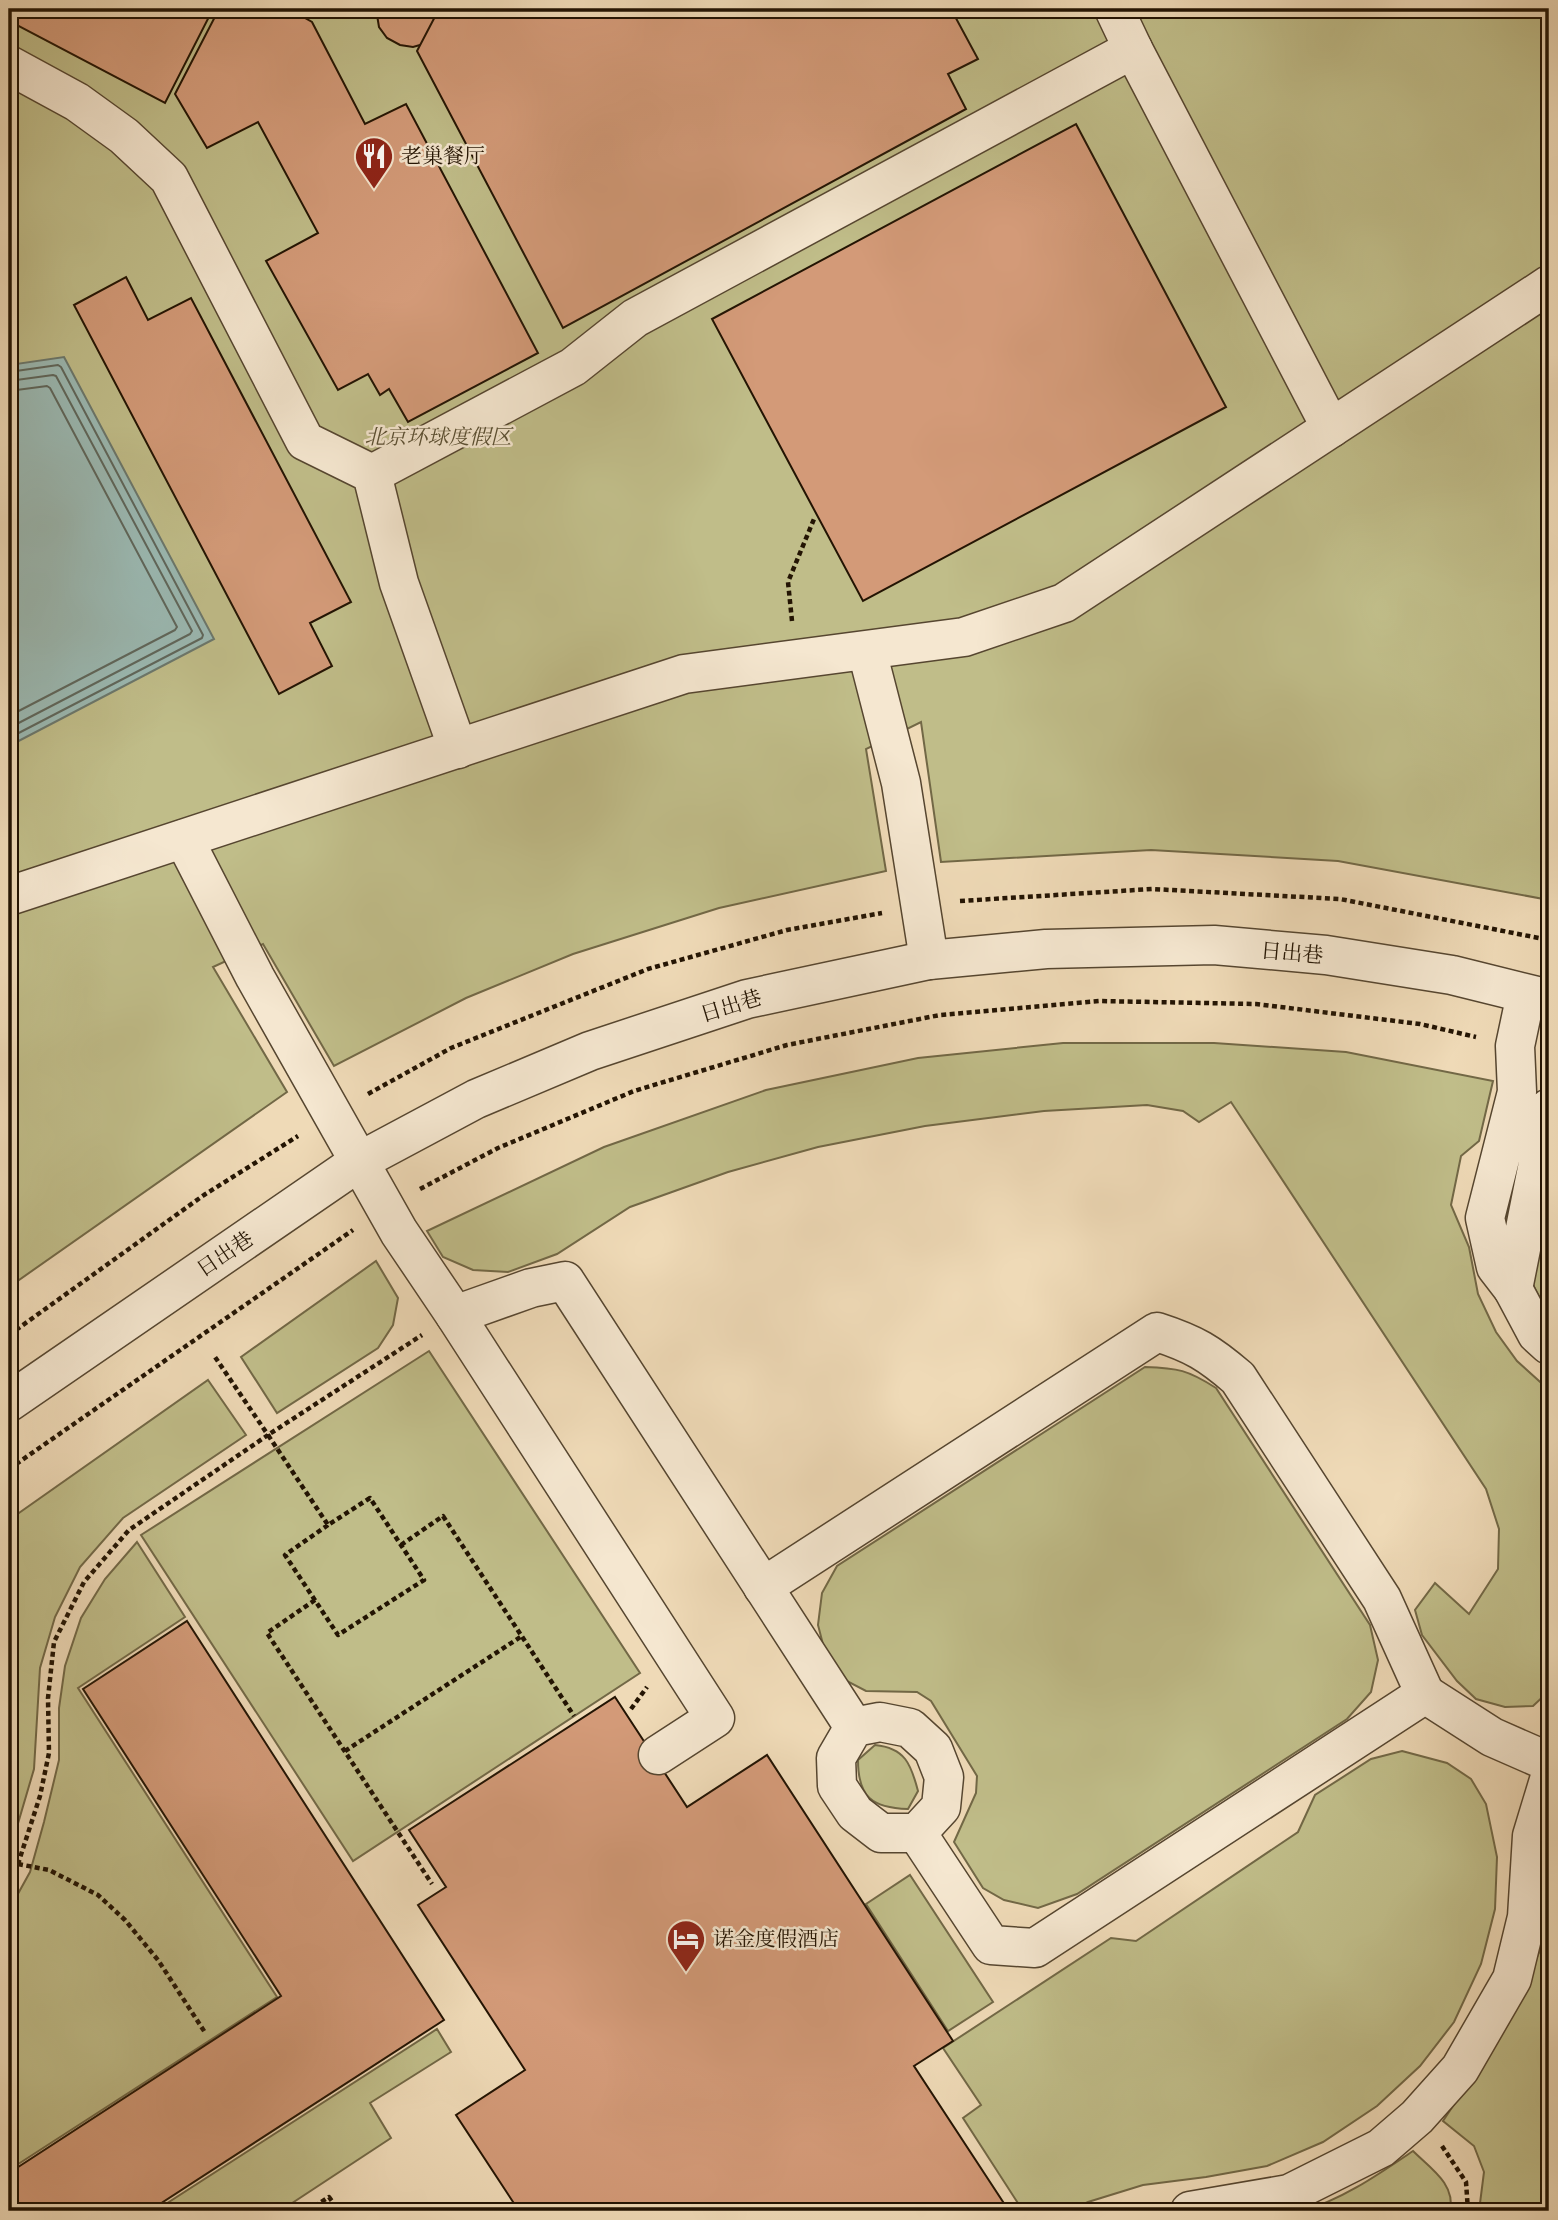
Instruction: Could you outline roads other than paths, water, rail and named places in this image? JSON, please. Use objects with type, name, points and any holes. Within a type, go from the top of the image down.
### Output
[{"type":"street","points":[[1114,9],[1331,428]]},
{"type":"street","points":[[372,474],[573,367],[635,318],[1133,49]]},
{"type":"street","points":[[9,65],[78,102],[124,136],[169,178],[305,441],[372,474],[399,583],[458,749]]},
{"type":"street","points":[[9,897],[684,674],[964,637],[1064,603],[1549,285]]},
{"type":"street","points":[[867,651],[901,783],[929,960]]},
{"type":"street","points":[[184,839],[255,977],[399,1232],[715,1718],[658,1755]]},
{"type":"street","name":"日出巷","points":[[9,1402],[360,1161],[476,1099],[590,1052],[747,999],[929,960],[1046,949],[1214,945],[1326,956],[1452,975],[1538,996]]},
{"type":"street","points":[[1538,996],[1515,1046],[1517,1092],[1485,1218],[1496,1267],[1513,1289],[1537,1334],[1549,1345]]},
{"type":"street","points":[[1513,1289],[1549,1108]]},
{"type":"street","points":[[455,1315],[531,1288],[565,1280],[854,1727]]},
{"type":"street","points":[[763,1587],[1157,1332],[1190,1343],[1238,1378],[1382,1599],[1425,1693],[1492,1737],[1549,1762]]},
{"type":"street","points":[[917,1833],[991,1945],[1035,1948],[1425,1693]]},
{"type":"street","points":[[880,1722],[910,1728],[933,1749],[944,1777],[940,1807],[917,1833],[881,1833],[855,1813],[837,1786],[836,1758],[854,1727],[880,1722]]},
{"type":"street","points":[[1190,2211],[1289,2193],[1381,2148],[1417,2117],[1460,2069],[1512,1979],[1527,1917],[1532,1836],[1549,1780]]},
{"type":"water","points":[[64,357],[214,639],[9,746],[9,365]]},
{"type":"place","name":"老巢餐厅","points":[[374,190]]},
{"type":"place","name":"诺金度假酒店","points":[[686,1973]]},
{"type":"park label","name":"北京环球度假区","points":[[438,437]]}]
